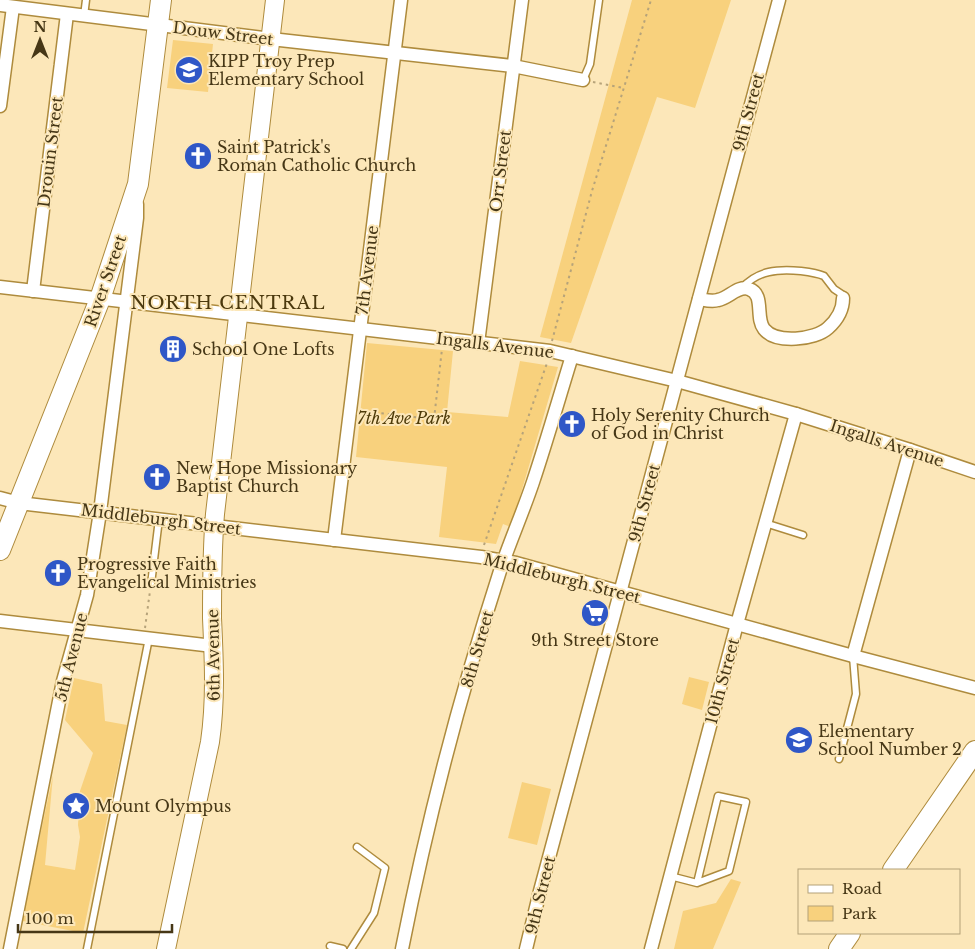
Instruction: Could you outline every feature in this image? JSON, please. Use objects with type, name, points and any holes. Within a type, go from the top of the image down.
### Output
[{"type":"main road","name":"River Street","points":[[0,550],[100,298],[138,184],[161,0]]},
{"type":"main road","points":[[895,869],[975,751]]},
{"type":"main road","points":[[839,949],[849,934]]},
{"type":"street","name":"6th Avenue","points":[[166,949],[214,716],[215,677],[212,598],[214,526],[237,314],[275,0]]},
{"type":"street","name":"7th Avenue","points":[[334,540],[401,0]]},
{"type":"street","name":"Orr Street","points":[[478,342],[522,0]]},
{"type":"street","name":"9th Street","points":[[526,949],[779,0]]},
{"type":"street","name":"Douw Street","points":[[0,5],[271,39],[513,66],[583,80]]},
{"type":"street","points":[[0,106],[13,7]]},
{"type":"street","name":"Drouin Street","points":[[33,291],[67,14]]},
{"type":"street","name":"5th Avenue","points":[[10,949],[64,681],[87,595],[100,512],[137,218],[138,184]]},
{"type":"street","name":"Ingalls Avenue","points":[[0,287],[550,351],[677,381],[796,414],[975,472]]},
{"type":"street","points":[[699,299],[721,300],[741,288],[747,288],[756,293],[760,305],[759,319],[766,332],[787,338],[806,338],[827,330],[840,312],[843,298]]},
{"type":"street","name":"8th Street","points":[[402,949],[418,867],[481,633],[532,483],[572,356]]},
{"type":"street","name":"10th Street","points":[[651,949],[736,624],[796,414]]},
{"type":"street","points":[[853,656],[910,450]]},
{"type":"street","name":"Middleburgh Street","points":[[0,498],[20,503],[504,561],[975,688]]},
{"type":"street","points":[[0,621],[214,646]]},
{"type":"lane","points":[[84,16],[86,0]]},
{"type":"lane","points":[[583,80],[590,64],[599,0]]},
{"type":"lane","points":[[741,288],[749,280],[764,272],[788,270],[824,276],[834,289],[843,295],[843,298]]},
{"type":"lane","points":[[151,584],[159,519]]},
{"type":"lane","points":[[765,523],[803,535]]},
{"type":"lane","points":[[87,949],[146,638]]},
{"type":"lane","points":[[839,759],[856,694],[853,656]]},
{"type":"lane","points":[[670,876],[697,883],[730,871],[746,802],[718,796],[697,883]]},
{"type":"lane","points":[[351,949],[374,913],[385,868],[357,847]]},
{"type":"lane","points":[[330,946],[343,949]]},
{"type":"path","points":[[484,545],[550,351],[592,191],[651,0]]},
{"type":"path","points":[[583,80],[624,88]]},
{"type":"path","points":[[434,419],[443,338]]},
{"type":"path","points":[[350,409],[446,421]]},
{"type":"path","points":[[146,638],[151,584]]},
{"type":"green space","points":[[632,0],[731,0],[695,108],[657,97],[571,343],[540,337]]},
{"type":"green space","points":[[173,40],[213,44],[208,92],[167,88]]},
{"type":"green space","name":"7th Ave Park","points":[[367,343],[453,351],[447,412],[508,417],[520,361],[558,367],[511,527],[503,524],[496,544],[439,537],[447,467],[356,457]]},
{"type":"green space","points":[[689,677],[709,682],[702,710],[682,704]]},
{"type":"green space","points":[[74,678],[102,684],[105,721],[127,725],[83,933],[22,921],[53,775],[45,865],[75,870],[80,837],[78,825],[80,791],[93,753],[65,720]]},
{"type":"green space","points":[[522,782],[551,789],[537,845],[508,838]]},
{"type":"green space","points":[[731,879],[741,882],[713,949],[674,949],[683,911],[716,903]]},
{"type":"place","name":"KIPP Troy Prep Elementary School","points":[[189,70]]},
{"type":"place","name":"Saint Patrick's Roman Catholic Church","points":[[198,156]]},
{"type":"place","name":"School One Lofts","points":[[173,349]]},
{"type":"place","name":"Holy Serenity Church of God in Christ","points":[[572,424]]},
{"type":"place","name":"New Hope Missionary Baptist Church","points":[[157,477]]},
{"type":"place","name":"Progressive Faith Evangelical Ministries","points":[[58,573]]},
{"type":"place","name":"9th Street Store","points":[[595,613]]},
{"type":"place","name":"Elementary School Number 2","points":[[799,740]]},
{"type":"place","name":"Mount Olympus","points":[[76,806]]},
{"type":"district","name":"NORTH CENTRAL","points":[[228,303]]}]
